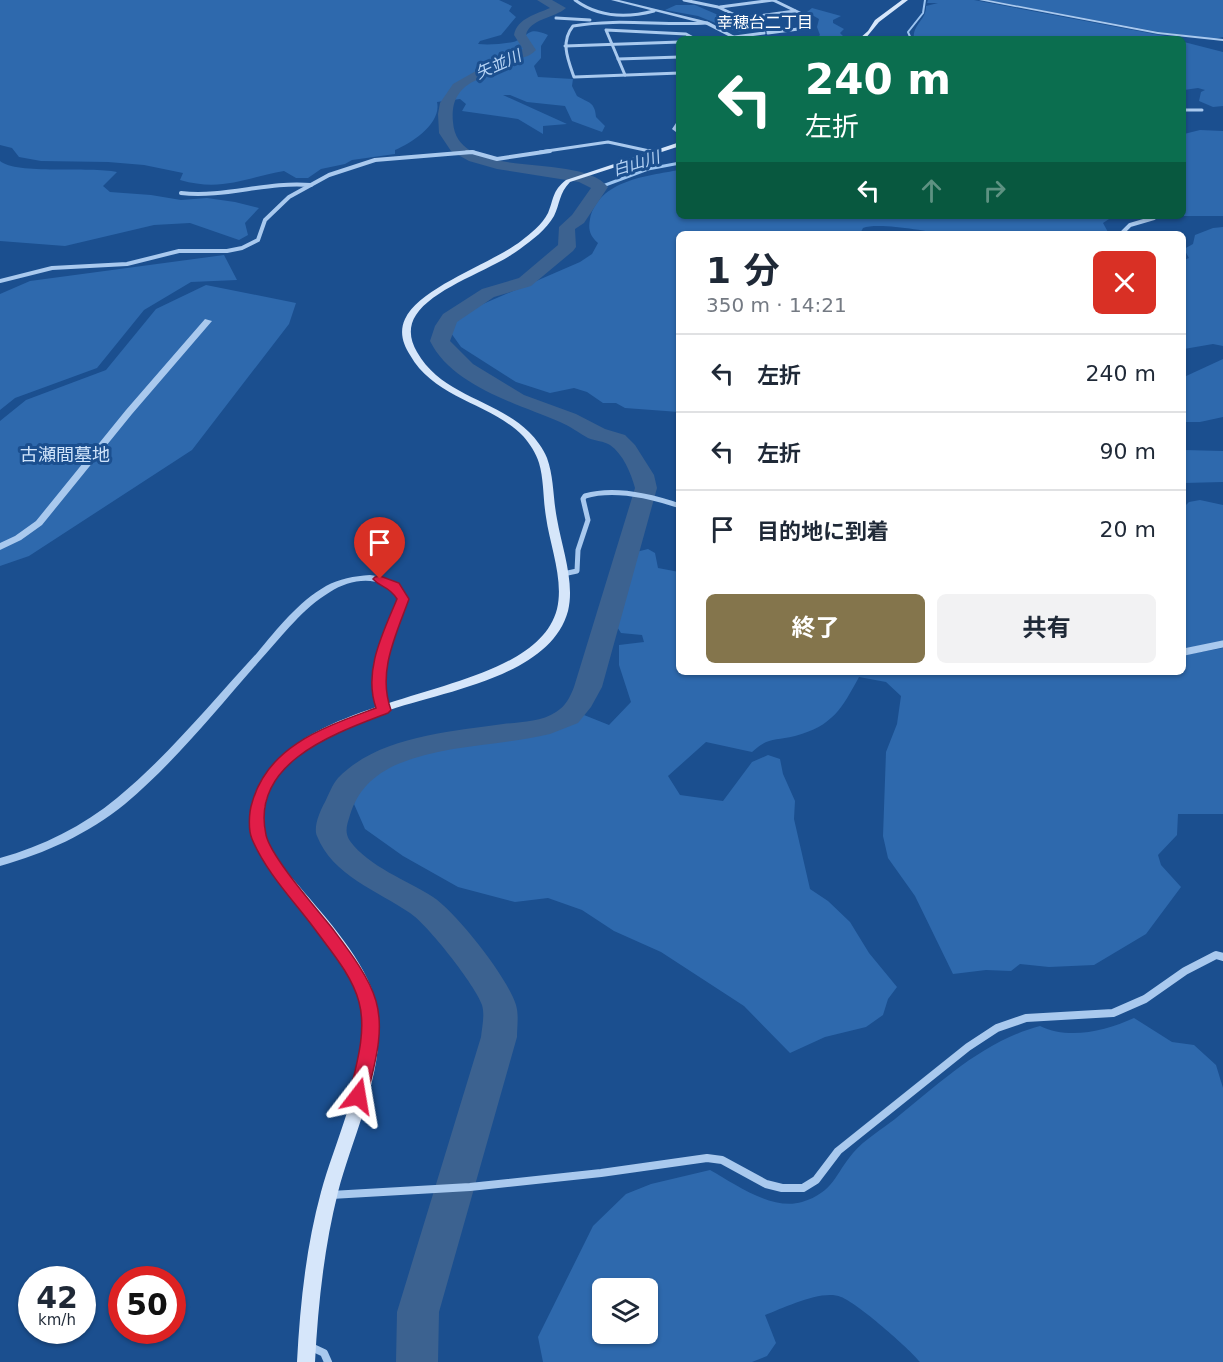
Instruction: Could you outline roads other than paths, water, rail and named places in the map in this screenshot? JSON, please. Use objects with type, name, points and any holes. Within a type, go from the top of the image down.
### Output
[{"type":"main road","points":[[865,36],[877,21],[905,0]]},
{"type":"main road","points":[[306,1362],[315,1270],[329,1195],[364,1076],[369,1039],[368,1001],[346,960],[277,868],[264,847],[259,836],[258,808],[265,784],[278,766],[327,732],[488,675],[532,652],[555,629],[562,613],[565,597],[544,468],[537,449],[524,432],[445,388],[428,375],[416,359],[405,335],[410,316],[421,304],[504,258],[541,228],[552,212],[559,188],[568,181],[676,145]]},
{"type":"street","points":[[575,0],[595,12],[646,13],[654,10]]},
{"type":"street","points":[[613,0],[707,23],[732,36]]},
{"type":"street","points":[[684,0],[718,7],[771,32]]},
{"type":"street","points":[[718,7],[773,0],[806,17],[806,28],[742,36]]},
{"type":"street","points":[[981,0],[1158,33],[1186,36]]},
{"type":"street","points":[[742,18],[796,11]]},
{"type":"street","points":[[556,18],[673,25],[707,23]]},
{"type":"street","points":[[602,21],[573,27],[565,38],[565,46],[574,76],[676,73]]},
{"type":"street","points":[[625,75],[606,30],[686,33],[690,36]]},
{"type":"street","points":[[1186,36],[1223,40]]},
{"type":"street","points":[[565,46],[676,42]]},
{"type":"street","points":[[618,59],[676,57]]},
{"type":"street","points":[[1186,110],[1203,110]]},
{"type":"street","points":[[0,281],[52,268],[126,264],[179,251],[227,251],[242,248],[258,240],[265,220],[289,197],[350,167],[383,159],[472,152],[497,159],[602,142],[654,152]]},
{"type":"street","points":[[181,193],[201,196],[279,182],[311,185]]},
{"type":"street","points":[[1124,231],[1130,225],[1151,219]]},
{"type":"street","points":[[0,547],[39,523],[129,412],[208,321]]},
{"type":"street","points":[[562,574],[577,571],[579,568],[578,550],[588,520],[583,499],[585,496],[605,492],[655,498],[676,505]]},
{"type":"street","points":[[0,862],[38,851],[62,840],[121,800],[157,767],[284,629],[319,596],[337,585],[367,578],[380,579],[395,586],[403,599],[387,638],[377,679],[378,694],[384,710]]},
{"type":"street","points":[[1186,652],[1223,644]]},
{"type":"street","points":[[329,1195],[470,1187],[601,1173],[707,1158],[722,1160],[766,1184],[782,1188],[803,1188],[816,1180],[838,1151],[969,1046],[997,1028],[1026,1018],[1075,1017],[1113,1013],[1145,999],[1185,971],[1216,955],[1223,957]]},
{"type":"street","points":[[306,1344],[324,1353],[328,1362]]},
{"type":"waterway","name":"矢並川","points":[[417,1362],[418,1312],[499,1037],[499,1005],[479,973],[439,919],[422,905],[375,877],[346,856],[336,845],[331,833],[332,824],[347,787],[364,771],[387,759],[440,743],[550,725],[572,714],[588,687],[646,488],[643,475],[627,450],[617,440],[597,434],[569,418],[517,399],[497,388],[466,368],[444,349],[440,341],[444,326],[450,318],[488,293],[525,282],[567,247],[567,227],[578,219],[600,187],[583,178],[521,169],[474,158],[457,147],[446,133],[445,114],[450,95],[468,79],[492,68],[508,57],[524,54],[530,50],[520,35],[521,29],[528,22],[560,8],[543,0]]},
{"type":"waterway","name":"白山川","points":[[910,36],[908,32],[923,13],[925,0]]},
{"type":"waterway","name":"白山川","points":[[600,187],[648,169],[676,164]]},
{"type":"district","name":"幸穂台二丁目","points":[[765,22]]},
{"type":"park label","name":"古瀬間墓地","points":[[65,455]]}]
